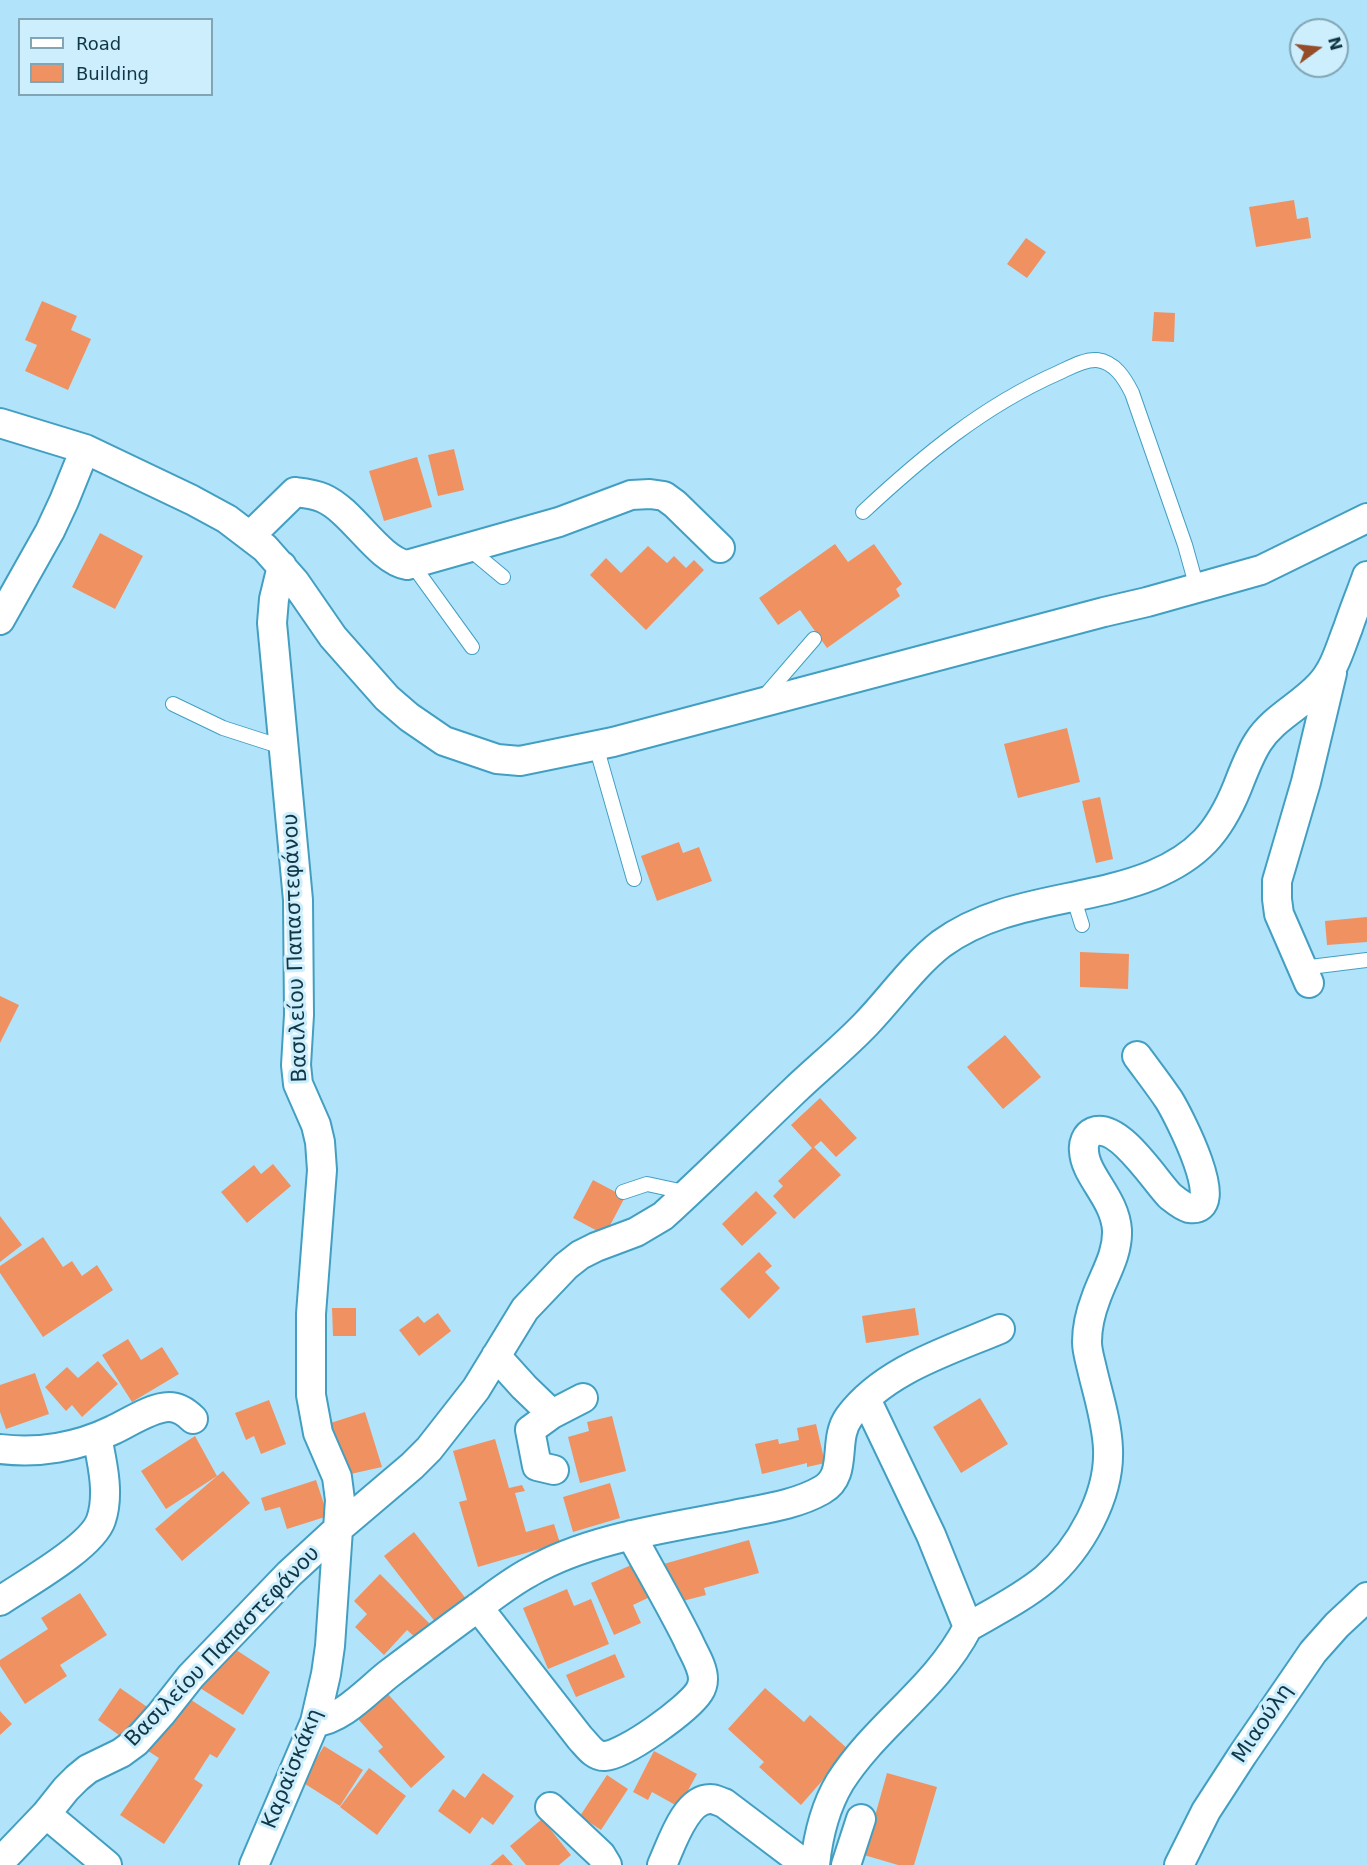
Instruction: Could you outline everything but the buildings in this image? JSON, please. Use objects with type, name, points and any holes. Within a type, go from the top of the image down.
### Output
[{"type":"street","points":[[0,423],[85,449],[227,519],[266,548],[295,582],[333,638],[381,691],[409,717],[444,741],[497,759],[514,761],[596,746],[1261,570],[1367,518]]},
{"type":"street","points":[[0,620],[50,531],[85,449]]},
{"type":"street","points":[[251,535],[295,492],[311,494],[322,497],[335,505],[397,562],[412,564],[559,522],[631,495],[650,494],[664,496],[675,504],[720,548]]},
{"type":"street","name":"Βασιλείου Παπαστεφάνου","points":[[0,1862],[46,1815],[77,1778],[88,1769],[121,1753],[136,1742],[219,1646],[289,1574],[339,1528],[340,1500],[337,1477],[318,1432],[311,1395],[311,1314],[322,1170],[316,1125],[298,1084],[298,900],[272,623],[274,599],[282,566]]},
{"type":"street","points":[[1305,975],[1279,914],[1276,899],[1277,880],[1306,782],[1333,668],[1367,576]]},
{"type":"street","points":[[339,1528],[429,1449],[476,1389],[525,1309],[566,1266],[596,1247],[628,1236],[663,1216],[865,1025],[920,964],[957,933],[1021,907],[1117,887],[1152,875],[1192,854],[1206,842],[1228,810],[1250,758],[1265,732],[1305,700],[1333,668]]},
{"type":"street","points":[[815,1865],[825,1816],[840,1783],[857,1759],[941,1670],[957,1648],[968,1627],[1020,1597],[1045,1579],[1066,1557],[1081,1536],[1103,1491],[1108,1448],[1086,1344],[1095,1299],[1114,1256],[1117,1229],[1112,1208],[1085,1159],[1085,1142],[1092,1132],[1105,1132],[1120,1141],[1145,1165],[1170,1196],[1185,1207],[1202,1205],[1205,1188],[1197,1158],[1181,1121],[1169,1100],[1137,1056]]},
{"type":"street","points":[[315,1722],[326,1721],[341,1712],[505,1587],[550,1561],[631,1535],[761,1510],[789,1503],[820,1491],[830,1485],[839,1466],[843,1427],[848,1418],[866,1400],[902,1373],[1000,1329]]},
{"type":"street","points":[[496,1356],[552,1414]]},
{"type":"street","points":[[554,1470],[537,1466],[530,1430],[552,1414],[583,1398]]},
{"type":"street","points":[[866,1400],[931,1535],[968,1627]]},
{"type":"street","points":[[0,1449],[36,1451],[75,1444],[97,1437],[163,1408],[176,1407],[193,1419]]},
{"type":"street","points":[[0,1601],[81,1546],[98,1528],[102,1515],[104,1492],[97,1437]]},
{"type":"street","name":"Καραϊσκάκη","points":[[254,1865],[315,1722],[330,1646],[339,1528]]},
{"type":"street","points":[[478,1607],[594,1754],[604,1756],[619,1752],[658,1728],[689,1703],[701,1691],[703,1678],[698,1661],[631,1535]]},
{"type":"street","name":"Μιαούλη","points":[[1179,1865],[1206,1811],[1313,1652],[1367,1597]]},
{"type":"street","points":[[662,1865],[683,1819],[691,1808],[700,1801],[711,1799],[724,1803],[806,1865]]},
{"type":"street","points":[[550,1807],[601,1856],[607,1865]]},
{"type":"street","points":[[46,1815],[107,1865]]},
{"type":"street","points":[[846,1865],[861,1819]]},
{"type":"lane","points":[[863,512],[908,471],[972,421],[1047,378],[1087,361],[1099,360],[1110,364],[1119,372],[1132,393],[1185,545],[1197,588]]},
{"type":"lane","points":[[467,547],[503,577]]},
{"type":"lane","points":[[412,564],[472,646]]},
{"type":"lane","points":[[758,704],[814,639]]},
{"type":"lane","points":[[173,705],[223,728],[285,748]]},
{"type":"lane","points":[[596,746],[634,879]]},
{"type":"lane","points":[[1073,896],[1082,926]]},
{"type":"lane","points":[[1305,975],[1367,960]]},
{"type":"lane","points":[[623,1192],[647,1184],[689,1193]]}]
